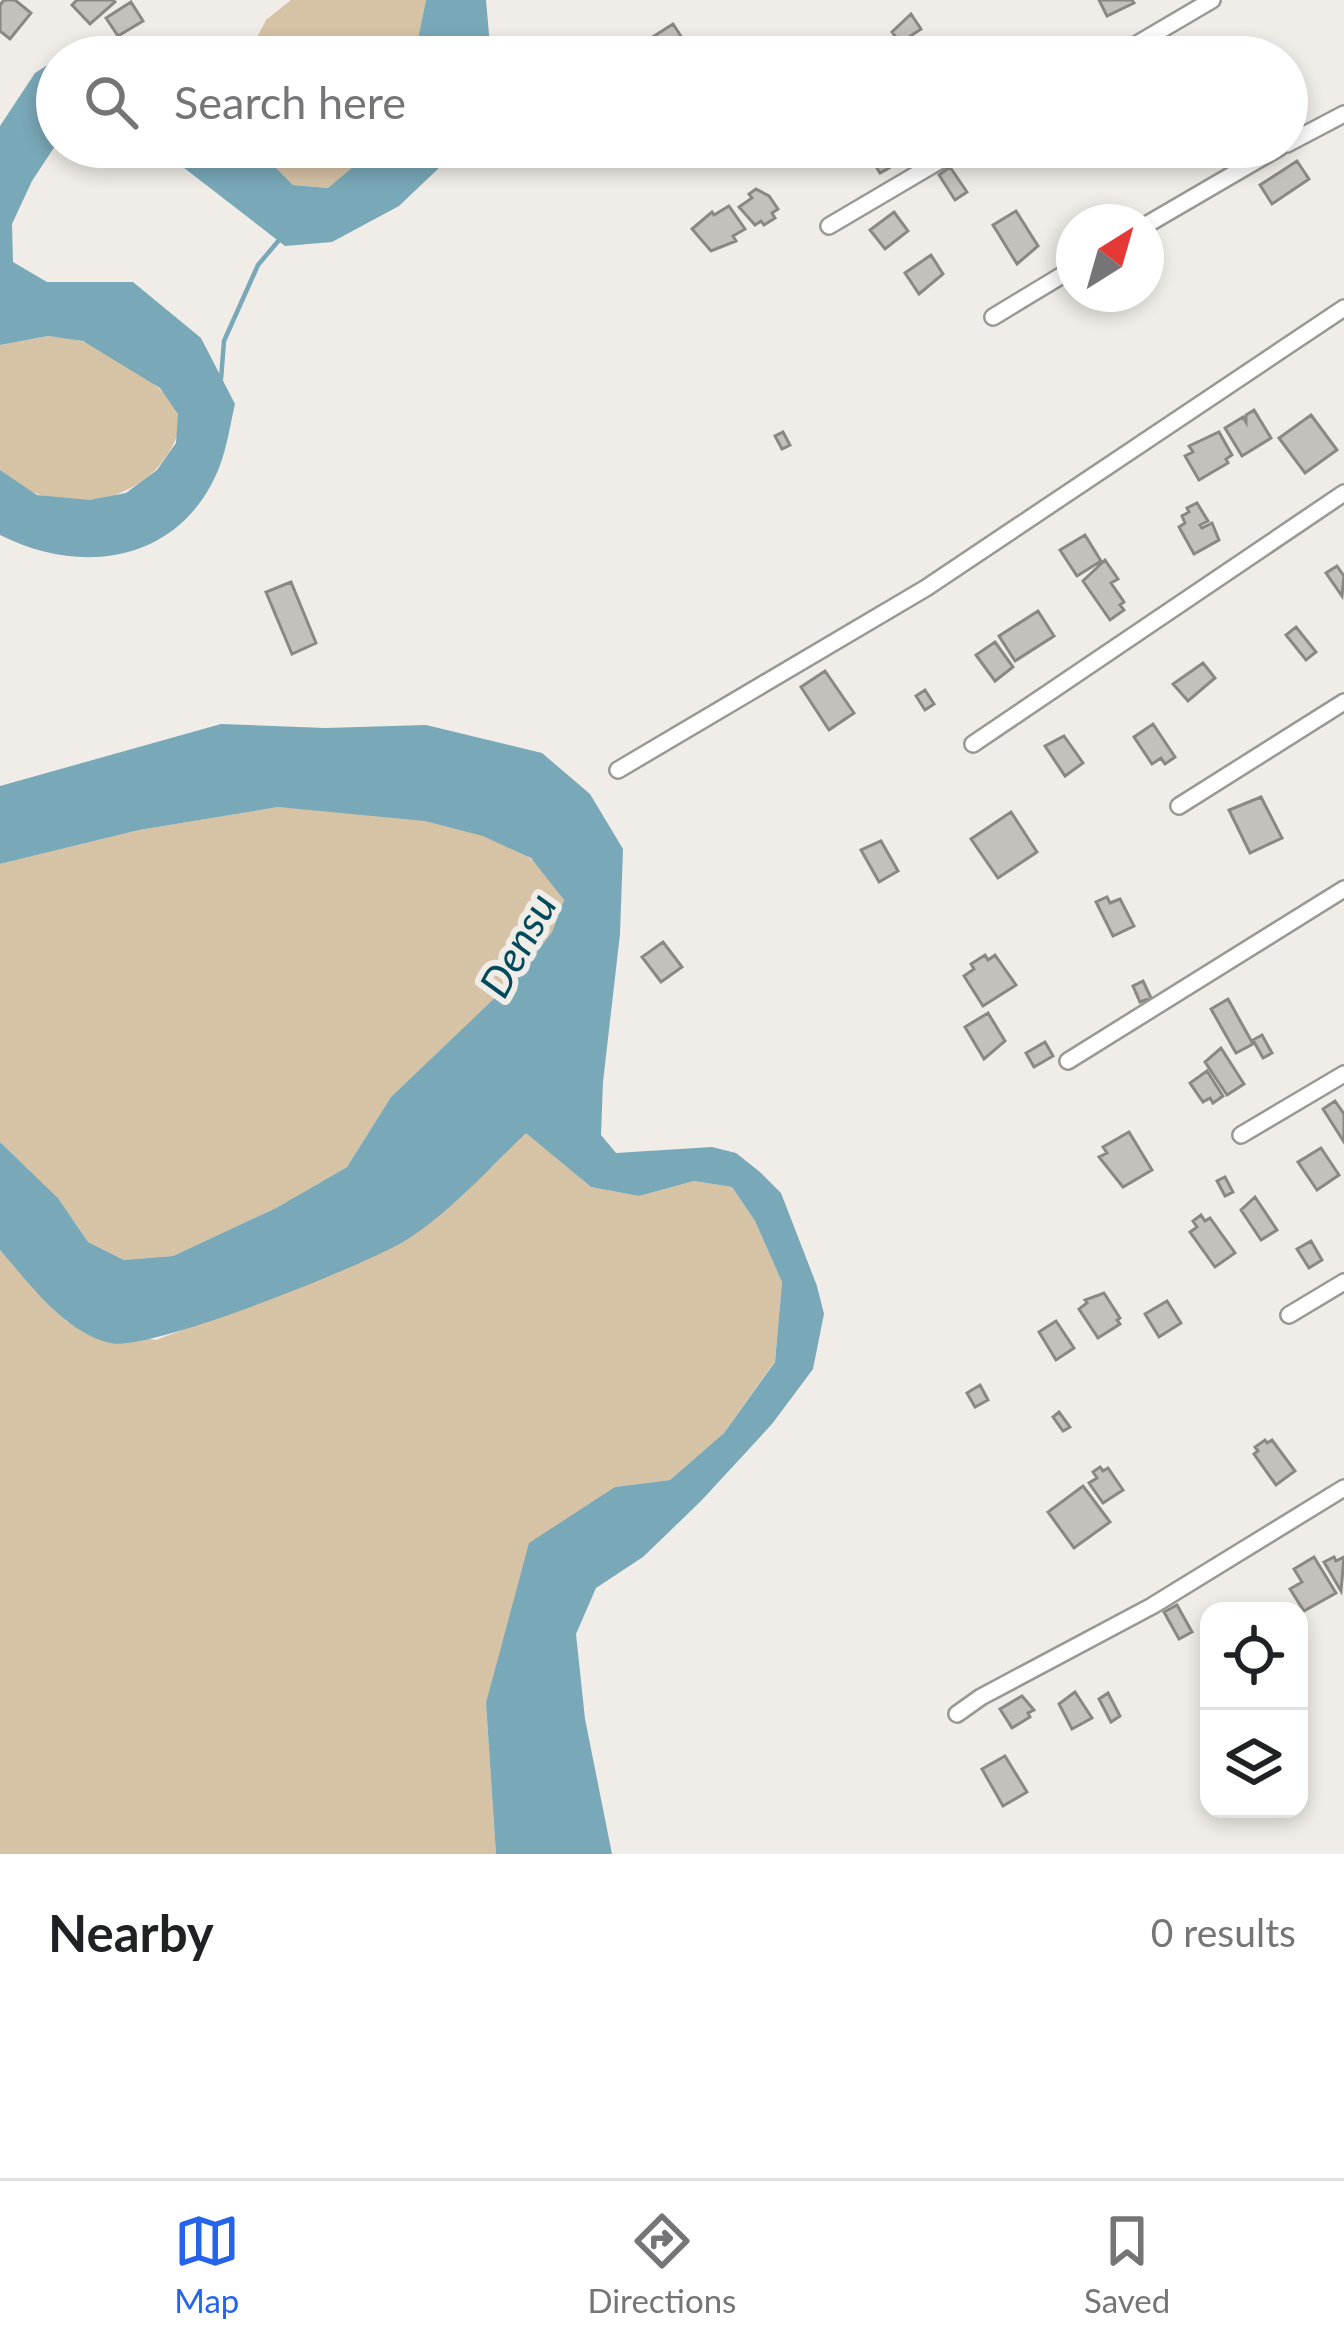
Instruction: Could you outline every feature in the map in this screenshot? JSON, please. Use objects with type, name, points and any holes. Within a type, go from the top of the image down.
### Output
[{"type":"street","points":[[1151,36],[1212,0]]},
{"type":"street","points":[[1308,133],[1344,114]]},
{"type":"street","points":[[829,226],[927,168]]},
{"type":"street","points":[[1164,215],[1244,168]]},
{"type":"street","points":[[993,317],[1056,279]]},
{"type":"street","points":[[618,770],[926,589],[1344,308]]},
{"type":"street","points":[[973,744],[1344,493]]},
{"type":"street","points":[[1179,806],[1344,702]]},
{"type":"street","points":[[1068,1061],[1344,889]]},
{"type":"street","points":[[1240,1135],[1344,1074]]},
{"type":"street","points":[[1289,1315],[1344,1282]]},
{"type":"street","points":[[957,1714],[1152,1606],[1344,1488]]},
{"type":"shaded area","points":[[291,0],[426,0],[418,36],[258,36],[266,20]]},
{"type":"shaded area","points":[[276,168],[352,168],[329,188],[293,185]]},
{"type":"shaded area","points":[[48,336],[80,341],[109,354],[152,383],[178,415],[178,433],[165,458],[125,491],[92,500],[57,499],[30,491],[0,470],[0,345]]},
{"type":"shaded area","points":[[278,807],[406,817],[470,830],[532,860],[564,900],[552,932],[520,975],[391,1097],[347,1167],[276,1208],[173,1256],[124,1260],[88,1242],[58,1198],[0,1142],[0,864],[139,830]]},
{"type":"shaded area","points":[[526,1132],[591,1187],[639,1196],[694,1181],[732,1187],[755,1221],[782,1282],[775,1361],[724,1433],[670,1480],[615,1487],[486,1703],[496,1854],[0,1854],[0,1250],[67,1322],[156,1340],[405,1241]]},
{"type":"water","points":[[426,0],[486,0],[489,36],[418,36]]},
{"type":"water","points":[[35,73],[36,168],[41,168],[12,224],[13,262],[47,282],[133,282],[201,338],[235,404],[219,468],[202,500],[155,542],[96,557],[32,548],[0,535],[0,470],[37,495],[89,500],[126,493],[157,470],[176,443],[178,414],[160,388],[83,341],[48,336],[0,345],[0,126]]},
{"type":"water","points":[[184,168],[276,168],[293,185],[328,188],[352,168],[439,168],[399,206],[332,242],[285,246]]},
{"type":"water","points":[[221,724],[426,725],[542,753],[590,794],[623,849],[601,1135],[616,1153],[712,1147],[736,1153],[781,1193],[817,1286],[824,1314],[813,1369],[772,1424],[701,1501],[643,1557],[596,1588],[576,1634],[585,1719],[612,1854],[496,1854],[486,1703],[529,1543],[615,1487],[670,1480],[724,1433],[775,1362],[782,1282],[755,1221],[732,1187],[694,1181],[639,1196],[591,1187],[526,1133],[451,1206],[403,1242],[256,1305],[132,1342],[110,1343],[78,1329],[49,1305],[0,1250],[0,1142],[58,1198],[88,1242],[124,1260],[173,1256],[276,1208],[347,1167],[391,1097],[520,974],[552,932],[564,900],[531,858],[483,836],[425,821],[278,807],[139,830],[0,864],[0,786]]},
{"type":"building","points":[[4,0],[15,0],[31,13],[10,39],[0,31]]},
{"type":"building","points":[[77,0],[115,2],[90,24],[72,5]]},
{"type":"building","points":[[1099,0],[1132,0],[1134,3],[1107,16]]},
{"type":"building","points":[[131,2],[143,21],[118,36],[106,18]]},
{"type":"building","points":[[911,14],[921,29],[910,36],[892,32]]},
{"type":"building","points":[[673,24],[681,36],[654,36]]},
{"type":"building","points":[[951,168],[967,192],[955,200],[939,175]]},
{"type":"building","points":[[1286,168],[1302,168],[1309,179],[1272,204],[1260,185]]},
{"type":"building","points":[[756,189],[778,209],[772,213],[775,218],[764,225],[761,221],[755,225],[739,207]]},
{"type":"building","points":[[729,206],[745,229],[733,236],[736,241],[711,251],[692,229],[712,212]]},
{"type":"building","points":[[1016,211],[1038,246],[1017,264],[993,225]]},
{"type":"building","points":[[894,212],[908,231],[885,249],[870,230]]},
{"type":"building","points":[[931,255],[943,274],[919,294],[905,273]]},
{"type":"building","points":[[1254,410],[1271,438],[1242,456],[1225,428],[1243,417],[1246,422],[1246,415]]},
{"type":"building","points":[[1311,415],[1337,450],[1305,473],[1279,438]]},
{"type":"building","points":[[783,432],[790,445],[782,449],[775,436]]},
{"type":"building","points":[[1219,432],[1232,455],[1228,463],[1199,480],[1185,456],[1193,452],[1189,446]]},
{"type":"building","points":[[1197,503],[1208,521],[1200,525],[1212,523],[1219,540],[1194,554],[1179,527],[1185,523],[1182,516],[1189,512],[1187,508]]},
{"type":"building","points":[[1085,535],[1101,561],[1077,576],[1060,550]]},
{"type":"building","points":[[1105,560],[1118,579],[1111,583],[1124,602],[1120,605],[1124,610],[1110,620],[1083,581]]},
{"type":"building","points":[[1337,566],[1344,576],[1342,596],[1326,573]]},
{"type":"building","points":[[291,582],[316,643],[292,654],[266,592]]},
{"type":"building","points":[[1038,611],[1054,636],[1015,661],[999,636]]},
{"type":"building","points":[[1296,627],[1316,652],[1306,660],[1286,635]]},
{"type":"building","points":[[995,642],[1013,667],[995,681],[976,655]]},
{"type":"building","points":[[1203,663],[1215,678],[1188,701],[1173,684]]},
{"type":"building","points":[[825,671],[854,713],[829,730],[801,687]]},
{"type":"building","points":[[925,690],[934,704],[925,710],[916,696]]},
{"type":"building","points":[[1153,724],[1175,757],[1165,764],[1161,758],[1152,764],[1134,737]]},
{"type":"building","points":[[1064,736],[1083,763],[1065,776],[1045,746]]},
{"type":"building","points":[[1261,797],[1282,838],[1250,853],[1229,810]]},
{"type":"building","points":[[1011,812],[1037,852],[998,878],[971,839]]},
{"type":"building","points":[[881,841],[898,871],[879,882],[861,850]]},
{"type":"building","points":[[1107,897],[1110,903],[1120,899],[1134,926],[1113,936],[1096,902]]},
{"type":"building","points":[[663,942],[682,967],[661,982],[642,957]]},
{"type":"building","points":[[985,955],[988,960],[995,955],[1016,985],[983,1006],[964,976]]},
{"type":"building","points":[[1143,981],[1151,998],[1140,1002],[1133,986]]},
{"type":"building","points":[[1228,999],[1253,1044],[1236,1053],[1211,1009]]},
{"type":"building","points":[[988,1013],[1005,1041],[984,1059],[965,1027]]},
{"type":"building","points":[[1262,1035],[1272,1053],[1263,1058],[1253,1040]]},
{"type":"building","points":[[1045,1042],[1053,1056],[1034,1067],[1026,1053]]},
{"type":"building","points":[[1221,1048],[1244,1084],[1227,1095],[1205,1062]]},
{"type":"building","points":[[1207,1071],[1223,1096],[1213,1103],[1210,1098],[1203,1102],[1190,1083]]},
{"type":"building","points":[[1335,1101],[1344,1114],[1344,1142],[1323,1109]]},
{"type":"building","points":[[1129,1132],[1152,1170],[1123,1187],[1099,1157],[1107,1153],[1103,1147]]},
{"type":"building","points":[[1321,1148],[1339,1175],[1317,1190],[1298,1162]]},
{"type":"building","points":[[1225,1177],[1233,1192],[1225,1196],[1217,1181]]},
{"type":"building","points":[[1255,1197],[1277,1230],[1261,1240],[1241,1210]]},
{"type":"building","points":[[1201,1215],[1205,1221],[1210,1218],[1235,1253],[1215,1267],[1190,1232]]},
{"type":"building","points":[[1311,1241],[1322,1260],[1309,1268],[1297,1249]]},
{"type":"building","points":[[1104,1293],[1120,1324],[1098,1338],[1079,1309],[1085,1300]]},
{"type":"building","points":[[1167,1301],[1181,1323],[1159,1337],[1145,1314]]},
{"type":"building","points":[[1056,1321],[1074,1348],[1056,1360],[1039,1332]]},
{"type":"building","points":[[980,1385],[988,1400],[975,1407],[967,1393]]},
{"type":"building","points":[[1059,1412],[1070,1427],[1063,1431],[1053,1417]]},
{"type":"building","points":[[1265,1440],[1272,1440],[1295,1471],[1276,1485],[1254,1454]]},
{"type":"building","points":[[1108,1468],[1123,1490],[1103,1503],[1089,1483],[1097,1478],[1093,1472]]},
{"type":"building","points":[[1083,1486],[1110,1522],[1074,1548],[1048,1512]]},
{"type":"building","points":[[1314,1557],[1336,1593],[1308,1609],[1308,1602],[1298,1602],[1290,1589],[1302,1582],[1294,1569]]},
{"type":"building","points":[[1334,1557],[1336,1561],[1344,1557],[1341,1591],[1324,1562]]},
{"type":"building","points":[[1177,1605],[1192,1632],[1179,1639],[1164,1612]]},
{"type":"building","points":[[1075,1692],[1092,1718],[1072,1729],[1059,1704]]},
{"type":"building","points":[[1108,1693],[1120,1716],[1111,1722],[1099,1699]]},
{"type":"building","points":[[1022,1696],[1034,1710],[1012,1728],[1000,1709]]},
{"type":"building","points":[[1005,1756],[1027,1792],[1003,1806],[982,1769]]},
{"type":"waterway","points":[[221,379],[224,341],[258,265],[280,239]]},
{"type":"water label","name":"Densu","points":[[518,945]]}]
